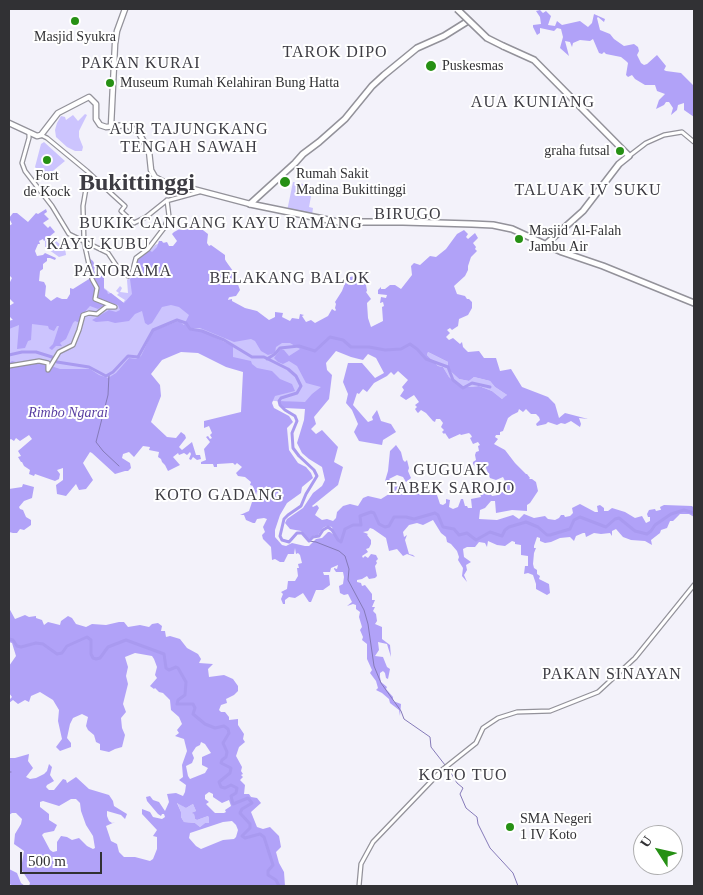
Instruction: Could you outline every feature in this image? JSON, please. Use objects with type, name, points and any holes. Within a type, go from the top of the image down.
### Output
[{"type":"highway","points":[[458,9],[468,21],[493,43],[505,46]]},
{"type":"highway","points":[[458,9],[485,35],[532,59],[629,156],[619,164],[586,207],[545,245]]},
{"type":"highway","points":[[250,204],[303,154],[320,142],[345,119],[374,83],[417,48],[444,36],[468,21]]},
{"type":"highway","points":[[250,204],[339,222],[403,222],[494,226],[512,229],[545,245],[694,303]]},
{"type":"main road","points":[[112,126],[116,36],[125,9]]},
{"type":"main road","points":[[29,138],[39,135],[58,113],[88,97],[96,104],[96,119],[98,123],[104,126],[127,125],[139,134],[150,154],[152,172],[158,178],[190,190],[250,204]]},
{"type":"main road","points":[[9,124],[47,138],[125,206],[121,210],[136,224],[168,202],[197,191]]},
{"type":"main road","points":[[29,132],[22,166],[70,234],[108,253],[122,274],[131,274],[136,258],[148,250],[164,228],[169,216],[168,202]]},
{"type":"main road","points":[[629,156],[646,143],[664,134],[682,132],[694,142]]},
{"type":"main road","points":[[9,366],[39,361],[48,363],[48,370],[59,352],[73,345],[84,315],[89,313],[97,314],[106,307],[115,307],[95,299],[97,288],[92,279],[82,222],[89,173]]},
{"type":"main road","points":[[359,886],[360,864],[373,842],[438,774],[476,743],[483,728],[498,718],[517,712],[550,711],[598,692],[634,658],[694,585]]},
{"type":"shaded area","points":[[85,114],[87,115],[79,131],[83,147],[82,151],[75,151],[67,147],[56,137],[55,130],[61,116],[65,117],[66,120],[73,115],[78,121]]},
{"type":"shaded area","points":[[44,142],[65,161],[48,175],[40,173],[35,167],[41,144]]},
{"type":"shaded area","points":[[293,182],[313,186],[309,207],[313,208],[312,215],[287,211]]},
{"type":"shaded area","points":[[52,238],[65,248],[66,255],[59,257],[45,247],[45,241]]},
{"type":"shaded area","points":[[163,242],[168,248],[206,243],[209,247],[223,255],[238,290],[236,295],[228,298],[225,302],[270,322],[283,319],[323,386],[305,403],[245,399],[250,372],[200,347],[158,355],[149,374],[9,401],[9,321],[103,287],[123,303],[125,300],[117,295],[119,293],[116,291],[120,286],[122,288],[120,292],[128,293],[127,280],[134,272],[138,257],[149,252],[155,245]]},
{"type":"shaded area","points":[[428,352],[448,362],[448,369],[459,379],[469,381],[474,377],[490,381],[507,395],[506,397],[502,399],[492,391],[479,386],[461,386],[449,377],[443,367],[438,366],[427,355]]},
{"type":"shaded area","points":[[177,802],[186,808],[193,804],[196,811],[191,813],[194,814],[195,819],[208,816],[209,823],[205,823],[200,827],[195,823],[184,822]]},
{"type":"green space","points":[[540,10],[543,13],[546,11],[551,16],[548,25],[555,26],[557,21],[562,25],[580,21],[588,27],[592,23],[594,14],[605,19],[604,22],[597,18],[600,30],[610,34],[624,46],[634,44],[638,47],[637,55],[644,65],[657,55],[666,66],[664,70],[681,73],[694,86],[694,117],[684,110],[684,103],[678,105],[677,110],[671,115],[673,108],[669,102],[656,109],[659,100],[665,94],[657,91],[655,85],[645,85],[632,75],[628,77],[626,75],[628,63],[621,57],[604,52],[602,54],[599,53],[593,39],[590,41],[580,40],[573,43],[572,47],[570,42],[565,41],[569,56],[560,48],[563,37],[561,29],[557,28],[554,31],[540,28],[540,33],[537,35],[533,25],[541,24],[540,17],[536,11]]},
{"type":"green space","name":"Rimbo Ngarai","points":[[46,209],[47,212],[44,214],[49,219],[43,223],[48,228],[50,226],[55,232],[44,241],[43,239],[39,241],[40,244],[38,244],[35,251],[37,256],[45,253],[56,258],[55,260],[47,258],[47,261],[43,264],[43,269],[40,271],[39,281],[44,282],[46,286],[45,296],[51,301],[57,297],[67,299],[70,294],[70,288],[73,289],[89,279],[91,276],[87,262],[89,258],[95,265],[94,271],[97,273],[99,270],[103,273],[101,275],[104,277],[104,289],[108,294],[111,293],[124,303],[132,294],[130,279],[135,276],[136,259],[148,249],[152,252],[157,247],[159,241],[167,242],[169,246],[173,246],[177,241],[172,234],[189,224],[199,227],[208,234],[207,243],[209,246],[211,245],[225,255],[225,260],[233,271],[240,290],[236,296],[229,297],[228,300],[232,299],[232,301],[245,308],[257,311],[269,320],[275,317],[275,312],[283,313],[282,317],[290,321],[292,318],[299,319],[300,314],[304,315],[302,316],[306,322],[311,320],[315,323],[328,316],[332,309],[336,310],[335,302],[347,278],[359,276],[366,285],[366,292],[371,299],[367,303],[371,327],[383,321],[382,307],[384,306],[383,302],[380,303],[381,297],[386,298],[387,295],[378,294],[378,290],[381,287],[381,289],[385,289],[390,285],[395,285],[401,289],[412,275],[411,266],[414,263],[420,265],[430,256],[436,257],[446,249],[457,234],[464,230],[468,234],[466,237],[468,239],[475,233],[478,238],[473,243],[477,251],[471,257],[465,276],[454,286],[457,294],[465,296],[472,302],[472,308],[468,315],[459,319],[458,326],[452,330],[450,328],[447,330],[450,333],[446,337],[449,340],[453,338],[460,344],[462,342],[463,347],[468,352],[479,351],[484,358],[496,358],[500,371],[511,369],[522,387],[548,397],[555,404],[559,418],[565,413],[588,419],[579,418],[580,427],[571,421],[557,425],[548,422],[537,426],[536,424],[540,420],[539,417],[536,414],[531,414],[526,409],[523,412],[519,409],[518,412],[508,418],[503,431],[500,432],[500,435],[496,435],[495,437],[498,439],[494,444],[505,450],[527,474],[529,479],[536,482],[538,491],[527,505],[527,511],[512,510],[496,513],[495,501],[491,501],[485,508],[480,510],[479,519],[497,520],[513,515],[519,519],[524,514],[534,518],[545,516],[548,519],[555,520],[561,515],[565,517],[570,516],[573,513],[572,508],[580,504],[595,512],[598,512],[597,506],[600,505],[604,508],[604,511],[612,508],[625,512],[635,518],[642,516],[646,523],[650,521],[650,517],[647,514],[649,510],[661,510],[660,507],[664,505],[692,506],[694,508],[694,517],[689,514],[680,514],[673,521],[670,521],[667,528],[661,530],[651,540],[652,545],[645,541],[631,540],[623,537],[616,529],[612,531],[612,536],[610,533],[594,533],[586,537],[585,533],[583,533],[576,536],[574,541],[570,537],[545,543],[537,537],[534,546],[536,548],[533,564],[537,574],[540,576],[539,579],[549,584],[550,593],[547,595],[536,589],[533,575],[524,574],[525,566],[528,566],[528,556],[521,555],[521,545],[515,544],[515,542],[512,541],[505,546],[488,541],[487,547],[485,543],[479,542],[475,547],[463,549],[464,557],[471,562],[466,565],[467,570],[464,575],[467,582],[462,576],[463,568],[458,560],[457,551],[447,542],[446,537],[441,533],[433,520],[423,525],[417,523],[409,525],[403,532],[404,537],[407,535],[405,540],[409,554],[415,557],[407,554],[403,556],[397,549],[389,551],[386,538],[373,529],[370,528],[368,531],[363,532],[368,534],[371,544],[366,549],[368,552],[362,556],[363,558],[365,556],[368,558],[371,554],[376,555],[378,559],[375,566],[377,576],[369,579],[367,576],[357,580],[357,582],[361,583],[362,586],[365,585],[372,594],[372,600],[375,600],[372,607],[375,607],[373,611],[376,614],[377,621],[375,624],[382,627],[382,639],[390,645],[391,657],[387,644],[378,642],[379,650],[375,656],[383,657],[387,667],[390,669],[388,679],[383,671],[380,673],[381,682],[387,687],[386,689],[393,697],[393,701],[401,704],[400,716],[399,710],[390,703],[389,699],[376,690],[378,688],[376,681],[370,673],[372,670],[367,659],[367,644],[362,640],[360,612],[356,609],[356,605],[347,606],[352,602],[348,594],[340,593],[339,586],[343,584],[344,577],[343,572],[336,572],[334,569],[337,569],[338,565],[331,568],[330,572],[323,572],[324,575],[329,575],[330,585],[323,590],[316,590],[311,602],[303,593],[295,598],[289,597],[285,600],[285,604],[283,604],[281,599],[283,594],[281,592],[287,589],[288,581],[295,581],[298,576],[298,564],[302,563],[300,555],[296,554],[295,548],[294,554],[288,554],[284,562],[272,560],[271,547],[263,539],[262,535],[265,532],[263,527],[267,519],[257,519],[253,523],[246,520],[244,515],[240,515],[249,511],[252,502],[259,499],[260,494],[266,491],[273,493],[274,490],[266,486],[264,490],[261,489],[260,492],[257,491],[256,495],[253,495],[254,493],[251,492],[253,486],[250,485],[251,482],[245,477],[238,476],[236,473],[242,467],[237,463],[235,465],[233,463],[217,464],[217,467],[214,467],[213,464],[201,464],[201,462],[206,460],[204,449],[210,442],[206,437],[212,438],[209,426],[204,428],[204,421],[241,412],[243,372],[226,367],[198,353],[181,352],[162,360],[151,374],[160,385],[161,396],[151,422],[167,437],[176,438],[181,432],[186,438],[179,447],[182,450],[192,442],[196,455],[200,455],[201,459],[197,460],[193,457],[191,460],[189,459],[190,452],[187,455],[184,453],[179,455],[178,453],[173,457],[180,465],[168,471],[158,457],[159,452],[149,450],[150,447],[143,446],[134,457],[129,452],[123,454],[122,458],[130,463],[131,468],[128,471],[115,474],[90,452],[83,463],[93,480],[86,489],[79,490],[76,484],[66,496],[57,494],[56,485],[63,480],[63,468],[57,470],[60,474],[59,479],[55,481],[35,474],[34,476],[29,474],[30,470],[21,462],[18,457],[21,456],[18,451],[32,439],[29,435],[20,441],[16,438],[14,441],[9,440],[9,363],[12,361],[29,365],[39,362],[60,369],[90,369],[108,378],[116,373],[129,358],[136,359],[141,356],[153,331],[176,322],[184,325],[189,315],[179,307],[171,305],[162,307],[152,323],[148,325],[145,323],[142,311],[135,314],[129,321],[115,323],[108,321],[96,322],[92,320],[109,310],[116,312],[120,310],[118,305],[108,303],[98,309],[90,306],[82,315],[80,323],[75,321],[73,323],[66,339],[60,343],[62,346],[56,346],[52,350],[49,348],[53,344],[59,326],[54,331],[49,329],[48,326],[32,324],[31,340],[28,341],[25,348],[17,349],[19,325],[9,329],[9,321],[13,320],[9,316],[9,306],[14,303],[9,298],[9,282],[12,278],[9,275],[9,226],[12,224],[9,218],[13,213],[17,213],[28,222],[36,213],[38,214]],"holes":[[[200,328],[234,342],[251,339],[255,341],[261,351],[268,355],[275,353],[276,347],[282,343],[290,343],[300,349],[289,356],[281,349],[274,358],[283,364],[289,361],[297,366],[306,383],[321,387],[305,402],[280,401],[280,404],[284,408],[305,409],[304,420],[297,443],[302,453],[322,467],[325,480],[303,508],[287,519],[285,523],[290,529],[301,531],[308,540],[318,535],[327,526],[332,527],[334,535],[328,532],[309,546],[292,543],[286,546],[282,545],[275,537],[275,530],[280,515],[287,503],[301,493],[302,487],[313,478],[306,467],[298,463],[289,450],[287,428],[293,422],[289,416],[274,408],[272,403],[275,396],[295,391],[292,384],[280,379],[272,371],[257,368],[251,361],[233,357],[233,346],[201,331],[190,329]],[[336,351],[363,360],[368,354],[376,358],[384,373],[375,378],[362,363],[348,363],[343,382],[348,394],[346,403],[352,410],[358,424],[354,432],[359,441],[382,445],[383,440],[396,432],[391,424],[381,421],[377,410],[372,417],[373,420],[368,422],[353,405],[357,393],[359,394],[363,389],[367,392],[374,383],[391,372],[394,375],[398,371],[408,380],[402,387],[404,390],[400,396],[406,400],[414,395],[419,402],[415,405],[417,412],[421,410],[435,422],[436,419],[440,419],[443,423],[441,427],[444,430],[442,432],[449,439],[460,434],[469,433],[473,444],[478,442],[480,445],[478,446],[479,451],[476,452],[476,460],[473,464],[475,466],[484,463],[490,478],[496,480],[503,477],[505,481],[503,483],[504,492],[500,492],[499,488],[497,488],[498,495],[492,496],[488,493],[487,489],[482,487],[482,490],[479,491],[481,497],[471,499],[472,508],[465,506],[463,499],[461,499],[458,507],[453,509],[449,507],[450,500],[446,499],[446,503],[440,504],[436,492],[431,493],[429,489],[420,495],[418,492],[412,495],[408,490],[404,492],[400,484],[394,484],[389,479],[397,475],[403,477],[406,482],[411,478],[407,460],[405,462],[403,460],[401,452],[396,445],[390,451],[385,481],[393,491],[381,499],[368,496],[363,498],[358,506],[350,504],[343,506],[337,512],[336,518],[333,521],[322,520],[315,515],[319,508],[317,505],[312,506],[338,485],[343,467],[334,462],[338,447],[322,430],[316,434],[311,429],[316,424],[314,417],[329,399],[332,375],[327,370],[326,363]],[[428,352],[448,362],[448,369],[459,379],[469,381],[474,377],[490,381],[507,395],[502,399],[492,391],[479,386],[461,386],[449,377],[443,367],[438,366],[427,355]]]},
{"type":"green space","points":[[23,484],[34,487],[32,498],[24,501],[19,507],[23,510],[26,517],[31,520],[31,525],[24,530],[20,529],[17,533],[13,533],[9,532],[9,489],[22,487]]},
{"type":"green space","points":[[9,608],[15,619],[25,615],[29,617],[36,616],[36,618],[42,620],[44,625],[48,622],[60,625],[61,621],[68,616],[76,624],[86,627],[92,624],[106,625],[124,622],[128,627],[140,625],[149,627],[152,624],[158,623],[162,626],[161,631],[165,631],[166,637],[170,636],[180,639],[187,648],[198,654],[201,659],[199,663],[213,664],[208,669],[209,677],[224,675],[233,679],[238,686],[238,691],[226,699],[227,703],[221,705],[219,710],[225,712],[229,720],[238,719],[238,725],[244,734],[243,739],[245,742],[239,747],[236,756],[242,767],[241,771],[243,774],[241,775],[243,777],[240,780],[245,785],[244,794],[257,798],[261,803],[251,812],[257,827],[263,829],[270,827],[279,836],[281,847],[276,852],[284,872],[285,886],[29,886],[30,883],[21,869],[24,851],[14,844],[15,834],[22,819],[16,813],[9,815],[9,758],[29,754],[28,761],[33,768],[26,777],[30,779],[44,774],[49,764],[52,767],[50,775],[54,781],[47,785],[46,787],[49,790],[54,790],[63,779],[67,783],[76,777],[89,789],[109,795],[114,806],[127,814],[125,819],[121,815],[107,811],[109,821],[115,822],[106,826],[111,841],[117,844],[119,852],[124,857],[135,857],[150,861],[153,859],[157,849],[157,837],[153,836],[157,830],[142,814],[142,809],[150,812],[153,817],[162,819],[165,817],[164,814],[161,816],[158,814],[146,797],[150,796],[153,800],[159,802],[165,811],[169,802],[167,794],[176,793],[183,796],[186,785],[179,780],[183,777],[182,765],[187,751],[184,739],[175,736],[179,733],[177,730],[182,724],[179,717],[171,710],[170,700],[163,693],[150,686],[157,678],[155,675],[157,667],[154,659],[152,656],[135,653],[125,657],[128,667],[126,676],[128,684],[123,704],[126,712],[121,718],[125,735],[122,747],[109,752],[100,750],[100,744],[96,742],[94,735],[86,726],[88,717],[82,714],[73,718],[70,724],[67,738],[71,743],[71,747],[60,751],[56,747],[62,739],[58,721],[59,710],[53,700],[40,692],[31,696],[29,702],[25,700],[18,704],[13,700],[9,703],[12,697],[9,693],[9,666],[16,656],[12,643],[9,642]],"holes":[[[201,742],[205,744],[211,753],[202,757],[202,765],[208,768],[205,773],[190,779],[186,766],[192,763],[194,758],[192,753]],[[209,792],[222,803],[229,800],[231,806],[224,813],[215,813],[206,804],[209,802],[205,799],[205,795]],[[71,799],[76,799],[80,803],[86,825],[93,836],[95,848],[87,846],[79,838],[72,840],[61,836],[57,842],[57,851],[53,852],[50,850],[42,835],[54,831],[57,825],[49,820],[49,814],[40,807],[40,802],[43,801],[59,806]],[[177,803],[186,808],[193,804],[196,811],[191,813],[194,814],[195,819],[208,816],[209,823],[205,823],[200,827],[195,823],[184,822]],[[232,821],[238,830],[234,839],[223,840],[201,849],[189,838],[190,833],[223,822]]]},
{"type":"green space","points":[[9,869],[17,873],[21,883],[25,886],[9,884]]},
{"type":"waterway","points":[[9,355],[22,352],[36,352],[52,357],[57,362],[89,367],[106,376],[113,372],[128,356],[138,357],[153,330],[177,320],[186,323],[190,329],[202,331],[224,340],[252,357],[264,357],[288,369],[296,376],[301,386],[297,393],[281,398],[279,401],[280,405],[295,416],[297,421],[292,433],[293,448],[314,470],[317,476],[301,506],[284,519],[280,536],[282,540],[289,542],[297,533],[302,533],[309,541],[313,537],[319,536],[328,527],[341,542],[345,529],[353,525],[361,525],[360,516],[371,512],[374,513],[379,524],[385,527],[389,526],[394,517],[414,519],[435,513],[438,515],[443,527],[454,529],[459,535],[467,533],[476,540],[490,532],[502,536],[509,527],[526,522],[550,535],[570,529],[574,520],[580,517],[606,527],[619,518],[635,531],[647,534],[655,525],[671,514],[684,510],[694,513]]},
{"type":"waterway","points":[[267,359],[280,348],[299,346],[315,351],[330,337],[343,340],[351,347],[369,347],[385,350],[401,349],[410,344],[426,359],[448,367],[453,380],[463,388],[472,383],[490,387]]},
{"type":"waterway","points":[[109,375],[108,395],[96,442],[119,466]]},
{"type":"waterway","points":[[309,541],[339,551],[345,556],[349,569],[348,580],[364,610],[374,666],[381,683],[401,711],[404,719],[430,737],[431,747],[445,765]]},
{"type":"waterway","points":[[9,639],[21,647],[36,643],[43,644],[57,654],[62,653],[67,646],[87,637],[91,640],[91,654],[96,659],[100,658],[108,647],[126,640],[164,654],[166,668],[169,670],[178,668],[186,682],[185,695],[178,700],[177,704],[193,704],[195,708],[193,714],[205,724],[215,728],[224,726],[228,729],[229,733],[223,743],[227,752],[226,757],[221,763],[231,768],[230,773],[219,782],[221,787],[225,788],[231,785],[237,788],[236,793],[231,796],[233,804],[248,798],[252,803],[242,809],[240,813],[250,824],[250,828],[242,836],[245,838],[260,834],[264,837],[273,865],[268,871],[268,875],[276,880],[279,886]]},
{"type":"waterway","points":[[448,768],[457,783],[463,788],[460,794],[466,808],[477,817],[478,824],[490,848],[513,873],[518,886]]},
{"type":"place","name":"Masjid Syukra","points":[[75,21]]},
{"type":"place","name":"Puskesmas","points":[[431,66]]},
{"type":"place","name":"Museum Rumah Kelahiran Bung Hatta","points":[[110,83]]},
{"type":"place","name":"graha futsal","points":[[620,151]]},
{"type":"place","name":"Fort de Kock","points":[[47,160]]},
{"type":"place","name":"Rumah Sakit Madina Bukittinggi","points":[[285,182]]},
{"type":"place","name":"Masjid Al-Falah Jambu Air","points":[[519,239]]},
{"type":"place","name":"SMA Negeri 1 IV Koto","points":[[510,827]]},
{"type":"district","name":"TAROK DIPO","points":[[335,53]]},
{"type":"district","name":"PAKAN KURAI","points":[[141,64]]},
{"type":"district","name":"AUA KUNIANG","points":[[533,103]]},
{"type":"district","name":"AUR TAJUNGKANG TENGAH SAWAH","points":[[189,139]]},
{"type":"district","name":"Bukittinggi","points":[[137,184]]},
{"type":"district","name":"TALUAK IV SUKU","points":[[588,191]]},
{"type":"district","name":"BIRUGO","points":[[408,215]]},
{"type":"district","name":"BUKIK CANGANG KAYU RAMANG","points":[[221,224]]},
{"type":"district","name":"KAYU KUBU","points":[[98,245]]},
{"type":"district","name":"PANORAMA","points":[[123,272]]},
{"type":"district","name":"BELAKANG BALOK","points":[[290,279]]},
{"type":"district","name":"GUGUAK TABEK SAROJO","points":[[451,480]]},
{"type":"district","name":"KOTO GADANG","points":[[219,496]]},
{"type":"district","name":"PAKAN SINAYAN","points":[[612,675]]},
{"type":"district","name":"KOTO TUO","points":[[463,776]]}]
